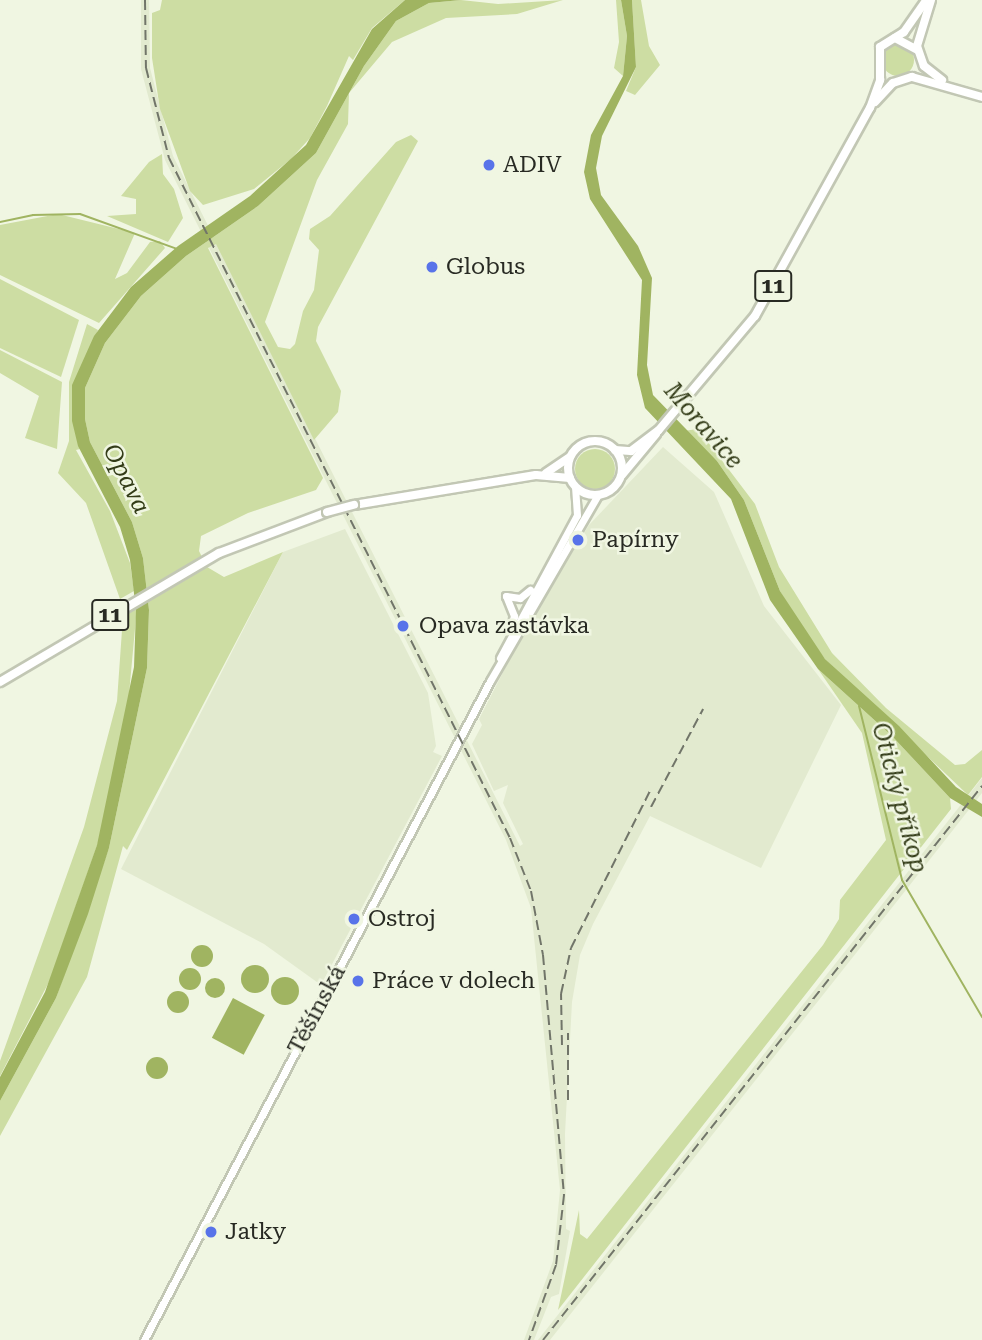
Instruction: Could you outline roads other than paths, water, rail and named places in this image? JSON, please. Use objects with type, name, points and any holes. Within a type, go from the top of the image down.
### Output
[{"type":"main road","name":"11","points":[[621,477],[755,316],[870,108],[879,85],[880,47],[895,38],[928,0]]},
{"type":"main road","name":"11","points":[[870,108],[916,69],[919,53],[917,34],[928,0]]},
{"type":"main road","points":[[895,38],[906,40],[919,53],[931,73],[960,90]]},
{"type":"main road","points":[[879,68],[887,78],[927,78],[982,97]]},
{"type":"main road","name":"11","points":[[615,450],[631,451],[658,431]]},
{"type":"main road","points":[[598,495],[575,486],[570,478],[570,457],[590,442],[602,442],[615,450],[622,463],[621,477]]},
{"type":"main road","name":"11","points":[[536,475],[570,457]]},
{"type":"main road","name":"11","points":[[2,681],[219,554],[327,512],[441,488],[536,475],[570,478]]},
{"type":"main road","name":"Těšínská","points":[[598,495],[614,488],[621,477]]},
{"type":"street","name":"Těšínská","points":[[490,681],[578,510],[575,486]]},
{"type":"street","name":"Těšínská","points":[[144,1340],[490,681],[598,495]]},
{"type":"street","points":[[496,665],[513,620],[506,596],[528,593],[566,534]]},
{"type":"waterway","points":[[0,222],[33,215],[80,214],[177,249]]},
{"type":"waterway","name":"Otický příkop","points":[[859,706],[902,880],[982,1017]]},
{"type":"railway","points":[[145,0],[146,68],[169,158],[510,838],[531,891],[543,955],[564,1195],[556,1265],[529,1340]]},
{"type":"railway","points":[[651,807],[703,709]]},
{"type":"railway","points":[[543,1340],[982,786]]},
{"type":"railway","points":[[562,1045],[561,994],[571,948],[650,791]]},
{"type":"railway","points":[[568,1033],[568,1100]]},
{"type":"place","name":"ADIV","points":[[489,165]]},
{"type":"place","name":"Globus","points":[[432,267]]},
{"type":"place","name":"Papírny","points":[[578,540]]},
{"type":"place","name":"Opava zastávka","points":[[403,626]]},
{"type":"place","name":"Ostroj","points":[[354,919]]},
{"type":"place","name":"Práce v dolech","points":[[358,981]]},
{"type":"place","name":"Jatky","points":[[211,1232]]},
{"type":"water label","name":"Moravice","points":[[703,426]]},
{"type":"water label","name":"Opava","points":[[126,479]]}]
